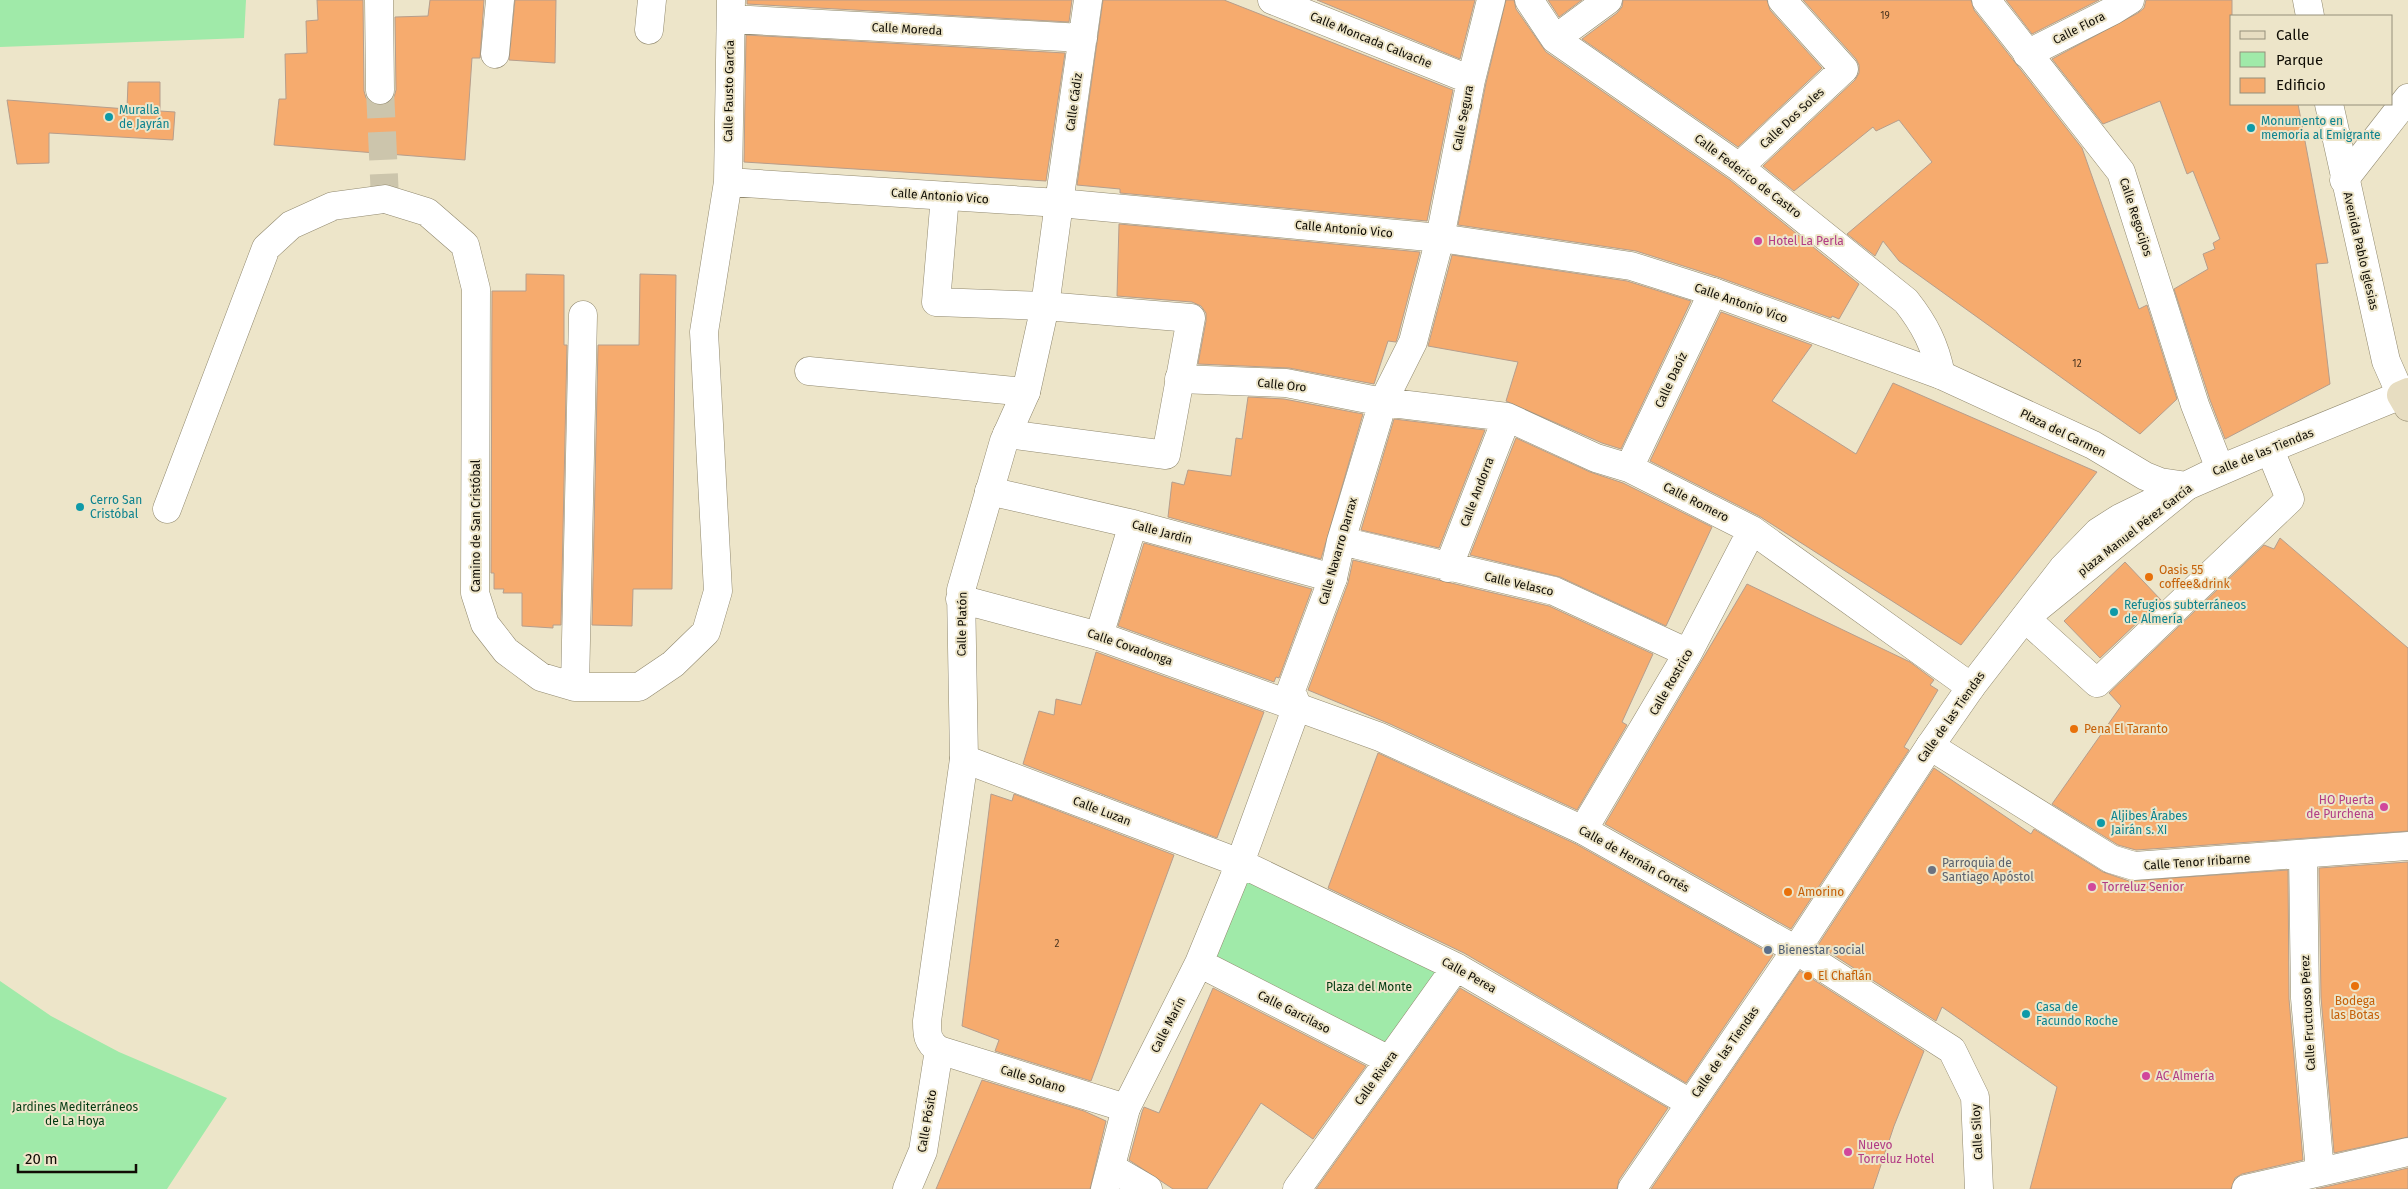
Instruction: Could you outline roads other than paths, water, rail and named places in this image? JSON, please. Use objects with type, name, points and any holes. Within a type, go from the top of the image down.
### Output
[{"type":"street","points":[[379,0],[380,90]]},
{"type":"street","points":[[495,54],[500,0]]},
{"type":"street","points":[[649,30],[652,0]]},
{"type":"street","name":"Calle Cádiz","points":[[1059,203],[1088,0]]},
{"type":"street","name":"Calle Segura","points":[[1440,238],[1471,80],[1491,0]]},
{"type":"street","name":"Calle Federico de Castro","points":[[1529,0],[1555,39],[1739,167],[1906,301],[1924,324],[1936,350],[1941,375]]},
{"type":"street","points":[[1555,39],[1608,0]]},
{"type":"street","name":"Calle Dos Soles","points":[[1739,167],[1844,69],[1782,0]]},
{"type":"street","name":"Calle Regocijos","points":[[1986,0],[2122,172],[2195,405],[2220,469]]},
{"type":"street","name":"Calle Flora","points":[[2027,54],[2130,0]]},
{"type":"street","points":[[2307,0],[2310,15]]},
{"type":"street","name":"Calle Moncada Calvache","points":[[1286,2],[1471,80]]},
{"type":"street","name":"Calle Moreda","points":[[731,10],[1083,38]]},
{"type":"street","name":"Calle Fausto García","points":[[728,182],[731,10]]},
{"type":"street","points":[[2344,180],[2408,98]]},
{"type":"street","name":"Avenida Pablo Iglesias","points":[[2329,105],[2344,180],[2386,361],[2406,398]]},
{"type":"street","name":"Calle Antonio Vico","points":[[728,182],[1059,203],[1440,238],[1631,266],[1712,292],[1941,375]]},
{"type":"street","name":"Camino de San Cristóbal","points":[[167,509],[266,248],[290,225],[333,206],[385,199],[427,212],[465,245],[472,280],[476,289],[475,593],[485,624],[506,651],[541,677],[575,687],[639,687],[673,664],[706,632],[718,591],[704,332],[728,182]]},
{"type":"street","points":[[945,196],[936,302],[1044,306],[1191,318],[1166,455],[1007,434]]},
{"type":"street","name":"Calle Platón","points":[[939,1050],[933,1046],[927,1036],[927,1021],[964,759],[960,599],[989,491],[1007,434],[1026,392],[1044,306],[1059,203]]},
{"type":"street","name":"Calle Navarro Darrax","points":[[1240,863],[1297,706],[1291,690],[1333,578],[1341,541],[1383,402],[1413,342],[1440,238]]},
{"type":"street","name":"Calle Daoíz","points":[[1628,468],[1712,292]]},
{"type":"street","points":[[575,687],[583,315]]},
{"type":"street","points":[[809,370],[1026,392]]},
{"type":"street","name":"Plaza del Carmen","points":[[1941,375],[2093,445],[2145,476],[2160,482],[2187,486]]},
{"type":"street","name":"Calle Oro","points":[[1179,379],[1286,383],[1383,402]]},
{"type":"street","name":"Calle de las Tiendas","points":[[1632,1189],[1796,950],[1930,746],[1972,687],[2063,568],[2098,532],[2120,518],[2220,469],[2406,398]]},
{"type":"street","name":"Calle Romero","points":[[1383,402],[1507,416],[1596,458],[1628,468],[1752,530],[1972,687]]},
{"type":"street","name":"Calle Andorra","points":[[1448,568],[1507,416]]},
{"type":"street","points":[[2025,618],[2097,683],[2290,499],[2270,450]]},
{"type":"street","name":"plaza Manuel Pérez García","points":[[2187,486],[2270,450]]},
{"type":"street","name":"Calle Jardin","points":[[989,491],[1133,524],[1333,578]]},
{"type":"street","points":[[1099,636],[1133,524]]},
{"type":"street","name":"Calle Rostrico","points":[[1583,830],[1688,652],[1752,530]]},
{"type":"street","name":"Calle Velasco","points":[[1341,541],[1448,568],[1554,591],[1688,652]]},
{"type":"street","name":"Calle Covadonga","points":[[960,599],[1099,636],[1297,706]]},
{"type":"street","name":"Calle de Hernán Cortés","points":[[1297,706],[1380,736],[1583,830],[1796,950],[1952,1050]]},
{"type":"street","name":"Calle Tenor Iribarne","points":[[1930,746],[2111,859],[2134,866],[2408,846]]},
{"type":"street","name":"Calle Luzan","points":[[964,759],[1240,863]]},
{"type":"street","name":"Calle Fructuoso Pérez","points":[[2303,854],[2305,998],[2320,1172]]},
{"type":"street","name":"Calle Marín","points":[[1109,1178],[1126,1108],[1199,963],[1240,863]]},
{"type":"street","name":"Calle Perea","points":[[1240,863],[1456,967],[1690,1102]]},
{"type":"street","name":"Calle Garcilaso","points":[[1199,963],[1389,1060]]},
{"type":"street","name":"Calle Rivera","points":[[1297,1189],[1456,967]]},
{"type":"street","name":"Calle Solano","points":[[939,1050],[1126,1108]]},
{"type":"street","name":"Calle Pósito","points":[[907,1189],[924,1151],[939,1050]]},
{"type":"street","name":"Calle Siloy","points":[[1952,1050],[1975,1097],[1979,1189]]},
{"type":"street","points":[[2246,1189],[2408,1152]]},
{"type":"street","points":[[1109,1178],[1148,1189]]},
{"type":"tunnel","points":[[380,90],[385,199]]},
{"type":"place","name":"Muralla de Jayrán","points":[[109,117]]},
{"type":"place","name":"Monumento en memoria al Emigrante","points":[[2251,128]]},
{"type":"place","name":"Hotel La Perla","points":[[1758,241]]},
{"type":"place","name":"Cerro San Cristóbal","points":[[80,507]]},
{"type":"place","name":"Oasis 55 coffee&drink","points":[[2149,577]]},
{"type":"place","name":"Refugios subterráneos de Almería","points":[[2114,612]]},
{"type":"place","name":"Pena El Taranto","points":[[2074,729]]},
{"type":"place","name":"HO Puerta de Purchena","points":[[2384,807]]},
{"type":"place","name":"Aljibes Árabes Jairán s. XI","points":[[2101,823]]},
{"type":"place","name":"Parroquia de Santiago Apóstol","points":[[1932,870]]},
{"type":"place","name":"Torreluz Senior","points":[[2092,887]]},
{"type":"place","name":"Amorino","points":[[1788,892]]},
{"type":"place","name":"Bienestar social","points":[[1768,950]]},
{"type":"place","name":"El Chaflán","points":[[1808,976]]},
{"type":"place","name":"Bodega las Botas","points":[[2355,986]]},
{"type":"place","name":"Casa de Facundo Roche","points":[[2026,1014]]},
{"type":"place","name":"AC Almería","points":[[2146,1076]]},
{"type":"place","name":"Nuevo Torreluz Hotel","points":[[1848,1152]]},
{"type":"park label","name":"Plaza del Monte","points":[[1369,987]]},
{"type":"park label","name":"Jardines Mediterráneos de La Hoya","points":[[75,1114]]}]
